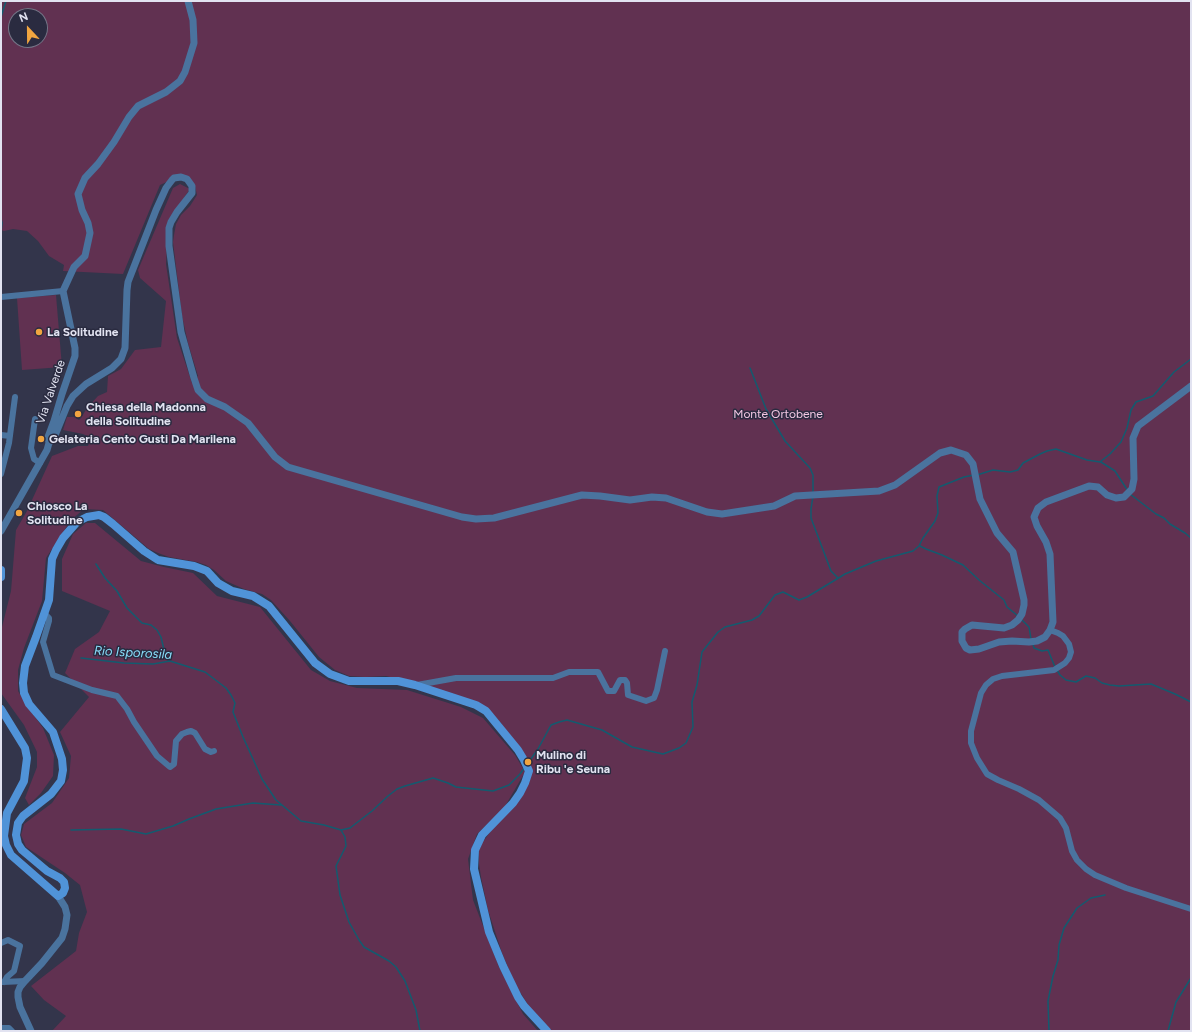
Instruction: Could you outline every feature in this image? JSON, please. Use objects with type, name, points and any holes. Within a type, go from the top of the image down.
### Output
[{"type":"main road","points":[[1,709],[25,748],[27,758],[24,781],[7,813],[3,828],[6,845],[11,854],[58,896],[63,893],[65,888],[64,882],[47,871],[22,850],[18,844],[16,835],[18,823],[23,816],[51,794],[61,781],[63,770],[62,759],[52,732],[29,704],[24,693],[23,683],[25,666],[49,600],[52,559],[56,550],[63,538],[77,522],[88,516],[98,515],[113,524],[144,552],[158,560],[194,566],[207,571],[218,583],[232,591],[253,596],[269,606],[315,663],[330,674],[348,681],[398,681],[476,705],[486,711],[518,750],[529,771],[526,783],[517,798],[482,835],[475,850],[474,869],[489,932],[503,966],[518,998],[547,1031]]},
{"type":"main road","points":[[1,570],[1,577]]},
{"type":"street","points":[[1,297],[63,291],[74,267],[85,256],[90,233],[78,194],[85,178],[110,148],[129,117],[138,106],[166,92],[180,81],[185,72],[194,43],[193,20],[188,1]]},
{"type":"street","points":[[1,532],[40,463],[49,443],[54,438],[67,406],[74,396],[86,384],[112,368],[124,354],[128,282],[166,188],[174,178],[181,177],[187,179],[192,186],[192,193],[173,218],[169,228],[169,238],[180,332],[198,390],[207,399],[225,408],[248,423],[275,457],[288,467],[462,517],[476,519],[494,518],[582,495],[630,500],[652,497],[666,498],[707,512],[722,514],[774,506],[795,496],[879,491],[895,485],[940,453],[951,450],[966,455],[973,464],[980,499],[997,533],[1012,552],[1024,600],[1020,617],[1012,625],[1004,628],[972,625],[968,626],[962,632],[962,641],[966,648],[974,650],[998,642],[1029,642],[1037,641],[1045,637],[1050,630],[1052,622],[1050,554],[1034,517],[1038,508],[1046,502],[1089,486],[1098,487],[1107,495],[1116,498],[1124,497],[1132,489],[1134,479],[1133,438],[1138,426],[1191,386]]},
{"type":"street","name":"Via Valverde","points":[[49,443],[48,437],[75,356],[75,348],[63,291]]},
{"type":"street","points":[[1,474],[10,436],[15,397]]},
{"type":"street","points":[[35,419],[30,448],[34,459],[40,463]]},
{"type":"street","points":[[1,434],[10,436]]},
{"type":"street","points":[[44,613],[49,618],[44,642],[53,675],[92,690],[117,696],[157,756],[170,767],[174,764],[176,741],[182,734],[187,732],[191,731],[195,733],[206,749],[211,752],[214,751]]},
{"type":"street","points":[[1050,630],[1063,636],[1069,644],[1071,652],[1069,658],[1057,669],[1002,676],[993,679],[986,685],[981,693],[971,731],[971,743],[977,758],[987,774],[1039,800],[1060,818],[1066,828],[1072,851],[1086,869],[1095,875],[1126,888],[1191,909]]},
{"type":"street","points":[[415,686],[456,678],[553,678],[569,672],[598,672],[608,691],[614,691],[620,680],[625,680],[627,683],[628,695],[646,701],[654,698],[666,651]]},
{"type":"street","points":[[32,1031],[24,1017],[18,1001],[18,992],[20,987],[62,938],[67,916],[65,907],[58,896]]},
{"type":"street","points":[[1,943],[8,940],[20,946],[14,971],[2,982]]},
{"type":"street","points":[[2,982],[25,981]]},
{"type":"street","points":[[1,1028],[9,1028],[12,1031]]},
{"type":"green space","name":"Monte Ortobene","points":[[1,1],[1191,1],[1191,1031],[551,1031],[532,1011],[515,984],[502,953],[488,910],[481,877],[479,850],[482,843],[531,777],[512,740],[501,723],[490,711],[423,685],[386,676],[349,676],[335,670],[319,657],[271,600],[262,594],[244,589],[226,581],[206,565],[169,557],[149,549],[103,510],[84,509],[71,520],[46,558],[42,601],[24,648],[18,670],[18,691],[43,728],[54,755],[53,776],[41,793],[29,805],[25,798],[37,767],[37,752],[24,725],[1,693],[1,631],[11,591],[16,530],[27,511],[52,456],[78,446],[88,446],[91,438],[83,434],[63,430],[67,417],[74,417],[79,420],[98,396],[107,392],[108,376],[121,369],[135,350],[161,347],[166,301],[140,278],[138,270],[173,188],[180,184],[190,189],[168,221],[166,264],[177,338],[192,383],[198,376],[182,316],[173,242],[176,224],[181,215],[190,206],[197,195],[195,186],[182,175],[160,185],[123,274],[63,271],[64,265],[49,256],[38,241],[27,231],[13,229],[4,231],[1,230]]},
{"type":"green space","name":"La Solitudine","points":[[56,295],[62,367],[22,370],[17,298]]},
{"type":"green space","points":[[86,523],[95,523],[141,561],[193,573],[217,596],[260,607],[311,670],[330,681],[357,688],[407,690],[461,707],[483,718],[515,755],[525,772],[504,808],[477,834],[468,859],[473,900],[499,967],[523,1014],[538,1031],[52,1031],[66,1016],[44,1000],[31,986],[76,951],[79,933],[87,912],[80,885],[26,847],[21,835],[24,824],[52,803],[69,778],[71,756],[60,732],[89,697],[65,673],[75,649],[99,632],[110,611],[62,591],[62,559],[73,534]]},
{"type":"waterway","points":[[1,17],[6,1]]},
{"type":"waterway","points":[[1,219],[1,232]]},
{"type":"waterway","points":[[977,475],[993,470],[1010,472],[1018,470],[1023,463],[1047,451],[1056,449],[1087,460],[1100,462],[1121,442],[1127,428],[1131,410],[1136,402],[1153,396],[1174,372],[1191,359]]},
{"type":"waterway","points":[[750,368],[766,409],[785,441],[810,468],[813,475],[813,493]]},
{"type":"waterway","points":[[1101,462],[1115,471],[1128,491]]},
{"type":"waterway","points":[[528,763],[538,749],[551,725],[567,720],[602,730],[632,747],[663,754],[679,748],[686,743],[693,727],[692,702],[697,685],[702,652],[718,632],[725,627],[752,620],[759,616],[775,595],[783,592],[799,600],[807,597],[845,574],[876,561],[913,551],[919,546],[935,521],[938,513],[937,496],[939,487],[964,477],[974,475]]},
{"type":"waterway","points":[[1130,494],[1191,538]]},
{"type":"waterway","points":[[813,496],[811,518],[831,571],[838,578]]},
{"type":"waterway","points":[[920,546],[963,565],[1004,600],[1007,607],[1018,616]]},
{"type":"waterway","points":[[96,564],[105,578],[117,591],[127,608],[142,623],[151,625],[157,630],[161,637],[165,654],[169,661]]},
{"type":"waterway","points":[[1022,620],[1029,627],[1031,639]]},
{"type":"waterway","points":[[1033,644],[1034,648],[1042,651],[1048,650],[1055,667]]},
{"type":"waterway","name":"Rio Isporosila","points":[[81,658],[124,663],[153,664],[170,661],[205,672],[226,688],[235,703],[233,712],[243,737],[262,779],[276,800],[301,821],[341,830],[345,837],[346,846],[336,866],[340,895],[349,922],[364,947],[389,961],[396,967],[405,981],[416,1010],[420,1031]]},
{"type":"waterway","points":[[1057,670],[1066,680],[1076,682],[1086,676],[1095,678],[1102,683],[1110,685],[1119,686],[1151,684],[1191,702]]},
{"type":"waterway","points":[[341,830],[350,828],[397,789],[405,786],[433,778],[456,787],[493,791],[509,785],[525,767]]},
{"type":"waterway","points":[[71,830],[121,829],[146,834],[173,826],[216,809],[253,803],[281,805]]},
{"type":"waterway","points":[[1049,1031],[1048,1001],[1058,960],[1059,945],[1064,928],[1077,908],[1091,898],[1105,895]]},
{"type":"waterway","points":[[1168,1031],[1176,1002],[1191,978]]},
{"type":"place","name":"La Solitudine","points":[[39,332]]},
{"type":"place","name":"Chiesa della Madonna della Solitudine","points":[[78,414]]},
{"type":"place","name":"Gelateria Cento Gusti Da Marilena","points":[[41,439]]},
{"type":"place","name":"Chiosco La Solitudine","points":[[19,513]]},
{"type":"place","name":"Mulino di Ribu 'e Seuna","points":[[528,762]]}]
